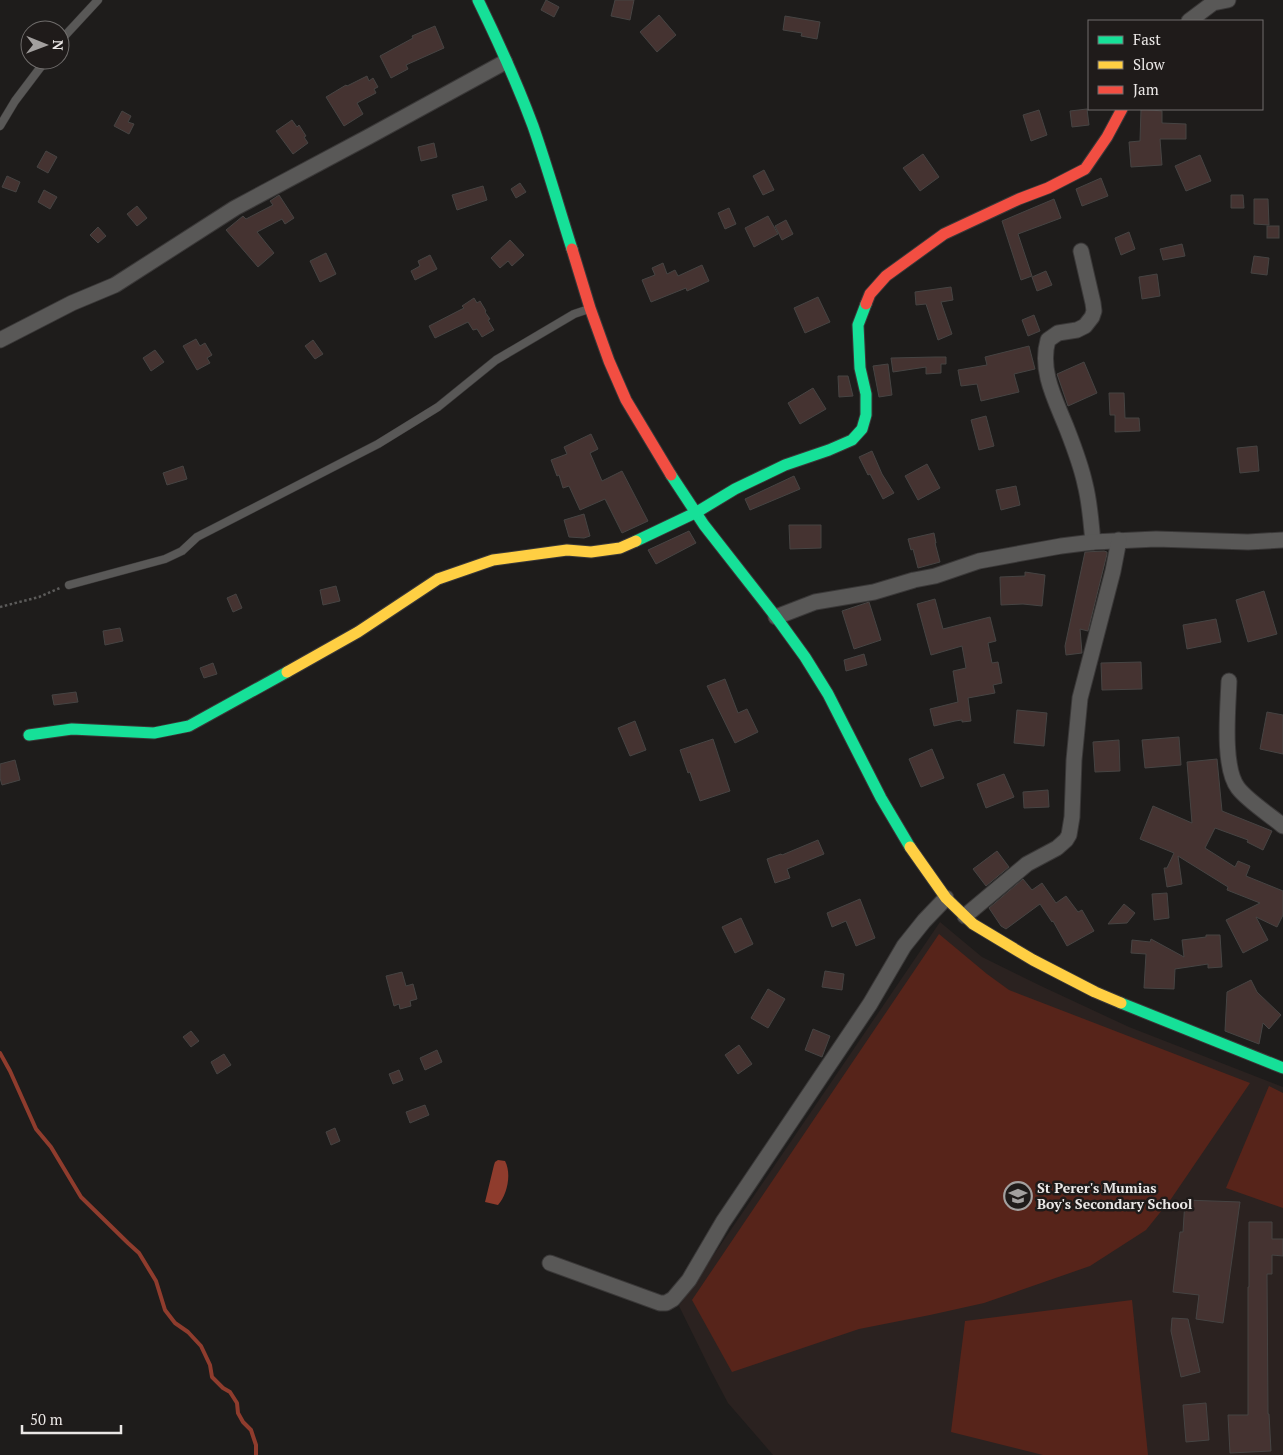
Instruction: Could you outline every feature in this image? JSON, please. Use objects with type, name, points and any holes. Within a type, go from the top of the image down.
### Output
[{"type":"street","points":[[478,0],[494,32],[532,124],[590,308],[614,374],[630,407],[667,470],[710,532],[805,657],[828,694],[881,798],[915,856],[946,898],[973,924],[1033,960],[1095,992],[1283,1068]]},
{"type":"street","points":[[1190,20],[1213,3],[1228,0]]},
{"type":"street","points":[[0,340],[64,307],[115,285],[235,208],[506,62]]},
{"type":"street","points":[[29,735],[72,730],[154,733],[189,726],[358,632],[438,579],[493,560],[567,550],[591,552],[620,548],[664,529],[735,489],[784,465],[852,440],[862,429],[866,414],[866,394],[860,368],[858,325],[870,294],[886,276],[944,234],[1019,199],[1048,188],[1085,169],[1107,137],[1121,110]]},
{"type":"street","points":[[1081,251],[1094,313],[1085,326],[1077,330],[1058,333],[1048,340],[1046,364],[1049,383],[1076,452],[1086,486],[1093,542]]},
{"type":"street","points":[[776,617],[815,602],[874,592],[935,576],[980,561],[1093,542],[1156,539],[1248,542],[1283,540]]},
{"type":"street","points":[[965,916],[1027,864],[1057,848],[1070,835],[1080,698],[1113,571],[1119,540]]},
{"type":"street","points":[[1229,681],[1228,757],[1232,777],[1239,790],[1283,826]]},
{"type":"street","points":[[550,1262],[660,1304],[673,1299],[689,1280],[723,1222],[870,1004],[893,962],[924,921],[946,898]]},
{"type":"lane","points":[[70,30],[98,0]]},
{"type":"lane","points":[[0,126],[39,70]]},
{"type":"lane","points":[[69,585],[177,554],[197,537],[398,432],[438,407],[502,357],[574,314],[590,308]]},
{"type":"path","points":[[0,607],[39,597],[69,585]]},
{"type":"shaded area","name":"St Perer's Mumias Boy's Secondary School","points":[[940,922],[982,957],[1041,986],[1129,1027],[1283,1087],[1283,1455],[773,1455],[728,1403],[679,1306]]},
{"type":"shaded area","points":[[939,934],[1009,990],[1250,1083],[1171,1199],[1146,1230],[1090,1266],[984,1303],[859,1329],[732,1372],[692,1300]]},
{"type":"shaded area","points":[[1269,1086],[1283,1093],[1283,1208],[1226,1188]]},
{"type":"shaded area","points":[[498,1160],[505,1161],[508,1172],[508,1184],[504,1196],[498,1205],[485,1202],[494,1165]]},
{"type":"shaded area","points":[[1132,1300],[1148,1455],[1043,1455],[951,1432],[965,1321]]},
{"type":"building","points":[[546,0],[559,7],[554,17],[541,10]]},
{"type":"building","points":[[615,0],[634,0],[630,20],[611,16]]},
{"type":"building","points":[[659,15],[676,35],[657,52],[640,32]]},
{"type":"building","points":[[785,16],[820,22],[817,39],[801,36],[802,33],[783,30]]},
{"type":"building","points":[[435,26],[444,48],[406,65],[408,69],[391,78],[380,56],[413,38],[412,36]]},
{"type":"building","points":[[367,76],[369,81],[373,78],[378,87],[374,89],[376,93],[357,103],[363,114],[344,126],[326,97],[346,85]]},
{"type":"building","points":[[1087,109],[1089,125],[1072,127],[1070,111]]},
{"type":"building","points":[[1039,110],[1047,135],[1031,141],[1023,115]]},
{"type":"building","points":[[1141,110],[1162,111],[1162,123],[1186,124],[1186,139],[1160,139],[1162,165],[1131,167],[1129,142],[1140,141]]},
{"type":"building","points":[[122,111],[131,116],[128,122],[134,124],[129,134],[114,126]]},
{"type":"building","points":[[292,120],[297,127],[299,125],[308,143],[293,154],[276,131]]},
{"type":"building","points":[[434,143],[437,157],[421,161],[418,147]]},
{"type":"building","points":[[46,151],[57,157],[48,173],[37,167]]},
{"type":"building","points":[[923,154],[939,177],[920,191],[903,168]]},
{"type":"building","points":[[1200,155],[1211,181],[1186,191],[1175,166]]},
{"type":"building","points":[[764,170],[774,190],[763,195],[753,176]]},
{"type":"building","points":[[7,176],[20,182],[16,192],[2,187]]},
{"type":"building","points":[[1101,178],[1108,196],[1082,206],[1076,189]]},
{"type":"building","points":[[520,183],[526,192],[516,198],[511,189]]},
{"type":"building","points":[[483,186],[487,200],[457,210],[452,195]]},
{"type":"building","points":[[44,190],[57,197],[50,209],[38,202]]},
{"type":"building","points":[[279,195],[294,218],[285,224],[282,219],[257,232],[274,253],[258,267],[226,230],[243,216],[246,219],[273,205],[270,201]]},
{"type":"building","points":[[1231,195],[1243,195],[1244,208],[1231,208]]},
{"type":"building","points":[[1054,199],[1061,218],[1018,234],[1032,276],[1021,280],[1002,221]]},
{"type":"building","points":[[1254,199],[1268,199],[1269,225],[1254,224]]},
{"type":"building","points":[[137,206],[147,218],[137,226],[127,214]]},
{"type":"building","points":[[729,208],[736,224],[725,229],[718,213]]},
{"type":"building","points":[[768,216],[778,234],[754,247],[745,228]]},
{"type":"building","points":[[786,220],[793,234],[782,240],[775,226]]},
{"type":"building","points":[[1267,226],[1279,226],[1279,238],[1267,238]]},
{"type":"building","points":[[98,227],[106,236],[98,243],[90,235]]},
{"type":"building","points":[[1129,232],[1135,249],[1121,255],[1115,238]]},
{"type":"building","points":[[510,240],[524,255],[512,266],[508,261],[500,268],[491,258]]},
{"type":"building","points":[[1182,244],[1185,256],[1163,260],[1160,249]]},
{"type":"building","points":[[326,253],[336,274],[320,282],[310,261]]},
{"type":"building","points":[[430,255],[437,269],[415,280],[411,271],[420,266],[418,261]]},
{"type":"building","points":[[1254,256],[1269,258],[1267,275],[1251,273]]},
{"type":"building","points":[[663,263],[667,274],[675,270],[678,276],[702,265],[709,281],[687,291],[686,288],[651,302],[642,280],[655,275],[652,268]]},
{"type":"building","points":[[1046,271],[1052,285],[1037,291],[1032,277]]},
{"type":"building","points":[[1157,274],[1160,296],[1142,299],[1139,277]]},
{"type":"building","points":[[951,287],[953,300],[941,302],[952,334],[938,340],[926,304],[916,305],[915,292]]},
{"type":"building","points":[[818,297],[830,322],[805,333],[794,308]]},
{"type":"building","points":[[474,298],[477,303],[480,301],[494,330],[482,337],[477,329],[473,330],[468,322],[435,338],[429,326],[464,308],[462,306]]},
{"type":"building","points":[[1034,315],[1040,331],[1028,336],[1022,320]]},
{"type":"building","points":[[196,339],[200,346],[205,343],[212,355],[207,358],[210,363],[197,370],[183,346]]},
{"type":"building","points":[[313,340],[323,354],[315,359],[305,346]]},
{"type":"building","points":[[1029,346],[1035,369],[1014,374],[1019,392],[981,401],[977,384],[961,386],[958,370],[987,365],[985,357]]},
{"type":"building","points":[[155,350],[164,362],[151,371],[143,358]]},
{"type":"building","points":[[946,357],[946,364],[941,364],[941,373],[926,374],[926,367],[893,372],[891,358]]},
{"type":"building","points":[[1084,362],[1097,393],[1068,406],[1057,374]]},
{"type":"building","points":[[888,364],[892,395],[879,397],[873,366]]},
{"type":"building","points":[[838,376],[848,376],[853,396],[839,397]]},
{"type":"building","points":[[813,388],[826,409],[800,424],[788,403]]},
{"type":"building","points":[[1109,393],[1124,393],[1125,418],[1139,418],[1140,431],[1115,432],[1115,415],[1110,415]]},
{"type":"building","points":[[986,416],[994,446],[979,450],[971,420]]},
{"type":"building","points":[[591,434],[598,449],[590,453],[602,481],[622,471],[648,521],[622,533],[605,499],[580,510],[569,486],[563,488],[551,460],[567,454],[564,447]]},
{"type":"building","points":[[1257,446],[1259,471],[1240,473],[1237,448]]},
{"type":"building","points":[[872,451],[882,474],[894,493],[883,499],[859,457]]},
{"type":"building","points":[[927,464],[940,488],[918,500],[905,476]]},
{"type":"building","points":[[183,466],[187,479],[167,485],[163,473]]},
{"type":"building","points":[[794,476],[800,489],[750,510],[745,499]]},
{"type":"building","points":[[1016,486],[1020,505],[1001,510],[996,490]]},
{"type":"building","points":[[584,514],[590,536],[584,538],[569,537],[564,520]]},
{"type":"building","points":[[789,525],[821,525],[821,548],[790,549]]},
{"type":"building","points":[[689,531],[696,543],[656,564],[648,550]]},
{"type":"building","points":[[934,533],[940,562],[918,568],[908,539]]},
{"type":"building","points":[[1104,551],[1107,554],[1088,631],[1080,629],[1082,653],[1066,655],[1065,646],[1085,552]]},
{"type":"building","points":[[1025,572],[1045,575],[1042,606],[1023,604],[1001,605],[1000,577],[1025,576]]},
{"type":"building","points":[[336,586],[340,601],[323,605],[320,590]]},
{"type":"building","points":[[1264,591],[1277,634],[1248,642],[1236,600]]},
{"type":"building","points":[[236,594],[242,608],[233,612],[227,598]]},
{"type":"building","points":[[935,599],[943,629],[990,617],[996,641],[988,643],[992,663],[998,662],[1002,683],[993,685],[995,693],[968,698],[971,721],[962,722],[962,720],[934,726],[930,709],[958,702],[953,671],[966,668],[962,646],[931,655],[917,604]]},
{"type":"building","points":[[869,602],[881,640],[854,649],[842,611]]},
{"type":"building","points":[[1216,619],[1221,642],[1187,649],[1183,625]]},
{"type":"building","points":[[120,628],[123,641],[105,645],[103,631]]},
{"type":"building","points":[[864,654],[867,665],[846,671],[844,660]]},
{"type":"building","points":[[1141,662],[1142,689],[1102,690],[1101,663]]},
{"type":"building","points":[[213,663],[217,674],[204,678],[200,668]]},
{"type":"building","points":[[725,679],[738,713],[747,709],[758,732],[735,743],[707,686]]},
{"type":"building","points":[[76,692],[78,702],[54,705],[52,695]]},
{"type":"building","points":[[1017,710],[1047,713],[1044,746],[1014,743]]},
{"type":"building","points":[[1267,712],[1283,715],[1283,754],[1260,749]]},
{"type":"building","points":[[635,721],[646,750],[630,756],[618,728]]},
{"type":"building","points":[[1179,737],[1181,765],[1145,768],[1142,740]]},
{"type":"building","points":[[713,739],[730,791],[700,801],[680,750]]},
{"type":"building","points":[[1119,740],[1120,771],[1095,772],[1093,742]]},
{"type":"building","points":[[932,749],[944,778],[921,787],[909,759]]},
{"type":"building","points":[[1217,759],[1222,811],[1272,831],[1263,850],[1247,842],[1248,840],[1215,828],[1205,848],[1235,867],[1238,861],[1250,866],[1246,876],[1283,891],[1283,915],[1277,927],[1256,917],[1268,940],[1243,953],[1226,920],[1260,903],[1227,890],[1228,887],[1178,856],[1182,884],[1167,887],[1164,868],[1167,868],[1174,853],[1140,839],[1153,806],[1192,823],[1187,762]]},
{"type":"building","points":[[15,760],[20,780],[2,785],[0,764]]},
{"type":"building","points":[[1004,774],[1014,797],[986,808],[977,784]]},
{"type":"building","points":[[1048,790],[1049,807],[1024,808],[1023,792]]},
{"type":"building","points":[[818,840],[824,854],[787,869],[790,878],[775,883],[767,859]]},
{"type":"building","points":[[997,851],[1009,867],[986,886],[973,869]]},
{"type":"building","points":[[1023,879],[1032,890],[1042,883],[1056,903],[1066,896],[1078,912],[1082,910],[1094,931],[1067,946],[1053,921],[1040,904],[1006,929],[1001,926],[989,908]]},
{"type":"building","points":[[1167,893],[1169,918],[1154,920],[1152,894]]},
{"type":"building","points":[[860,899],[875,938],[856,946],[846,921],[832,927],[827,913]]},
{"type":"building","points":[[1124,904],[1135,913],[1127,923],[1108,924]]},
{"type":"building","points":[[741,918],[753,944],[735,953],[722,927]]},
{"type":"building","points":[[1206,935],[1220,935],[1222,967],[1208,968],[1208,964],[1175,969],[1174,989],[1144,988],[1146,954],[1131,953],[1132,940],[1150,942],[1151,939],[1184,957],[1182,940],[1206,937]]},
{"type":"building","points":[[825,971],[844,974],[842,990],[822,987]]},
{"type":"building","points":[[402,972],[406,986],[413,984],[417,999],[410,1001],[411,1006],[400,1009],[399,1004],[394,1006],[386,976]]},
{"type":"building","points":[[1251,980],[1257,992],[1281,1015],[1269,1029],[1263,1023],[1259,1044],[1225,1031],[1227,992]]},
{"type":"building","points":[[768,989],[785,999],[768,1028],[751,1018]]},
{"type":"building","points":[[813,1029],[830,1036],[822,1057],[805,1050]]},
{"type":"building","points":[[191,1031],[199,1041],[191,1047],[183,1037]]},
{"type":"building","points":[[739,1045],[752,1064],[738,1074],[725,1055]]},
{"type":"building","points":[[437,1050],[442,1062],[425,1070],[420,1058]]},
{"type":"building","points":[[224,1054],[231,1065],[217,1074],[211,1062]]},
{"type":"building","points":[[399,1070],[403,1080],[393,1084],[389,1074]]},
{"type":"building","points":[[425,1105],[429,1115],[410,1123],[406,1112]]},
{"type":"building","points":[[335,1128],[340,1141],[331,1145],[326,1132]]},
{"type":"building","points":[[1185,1200],[1240,1202],[1223,1323],[1196,1319],[1199,1295],[1173,1292],[1180,1232],[1183,1232]]},
{"type":"building","points":[[1249,1222],[1272,1222],[1272,1239],[1283,1239],[1283,1256],[1272,1255],[1272,1274],[1267,1274],[1268,1414],[1271,1451],[1230,1453],[1228,1415],[1248,1415]]},
{"type":"building","points":[[1172,1318],[1188,1319],[1200,1372],[1181,1377],[1171,1331]]},
{"type":"building","points":[[1206,1403],[1209,1440],[1186,1442],[1183,1405]]},
{"type":"waterway","points":[[0,1053],[36,1129],[51,1147],[81,1197],[139,1253],[156,1281],[165,1310],[175,1323],[188,1332],[201,1346],[210,1365],[212,1377],[230,1392],[237,1403],[238,1413],[251,1430],[256,1445],[256,1455]]},
{"type":"traffic: fast","points":[[478,0],[507,62],[533,126],[572,249]]},
{"type":"traffic: fast","points":[[636,541],[697,512],[735,489],[785,465],[852,440],[862,429],[866,415],[866,394],[860,368],[858,325],[866,304]]},
{"type":"traffic: fast","points":[[671,475],[704,525],[805,657],[828,694],[881,798],[910,847]]},
{"type":"traffic: fast","points":[[29,735],[72,729],[154,733],[189,726],[287,672]]},
{"type":"traffic: fast","points":[[1121,1003],[1283,1068]]},
{"type":"traffic: slow","points":[[287,672],[358,632],[438,579],[493,560],[567,550],[591,552],[620,548],[636,541]]},
{"type":"traffic: slow","points":[[910,847],[946,898],[973,924],[1033,960],[1095,992],[1121,1003]]},
{"type":"traffic: jam","points":[[866,304],[870,294],[886,276],[944,234],[1019,199],[1048,188],[1085,169],[1107,137],[1121,110]]},
{"type":"traffic: jam","points":[[572,249],[590,308],[609,361],[626,400],[671,475]]},
{"type":"place","name":"St Perer's Mumias Boy's Secondary School","points":[[1018,1196]]}]
